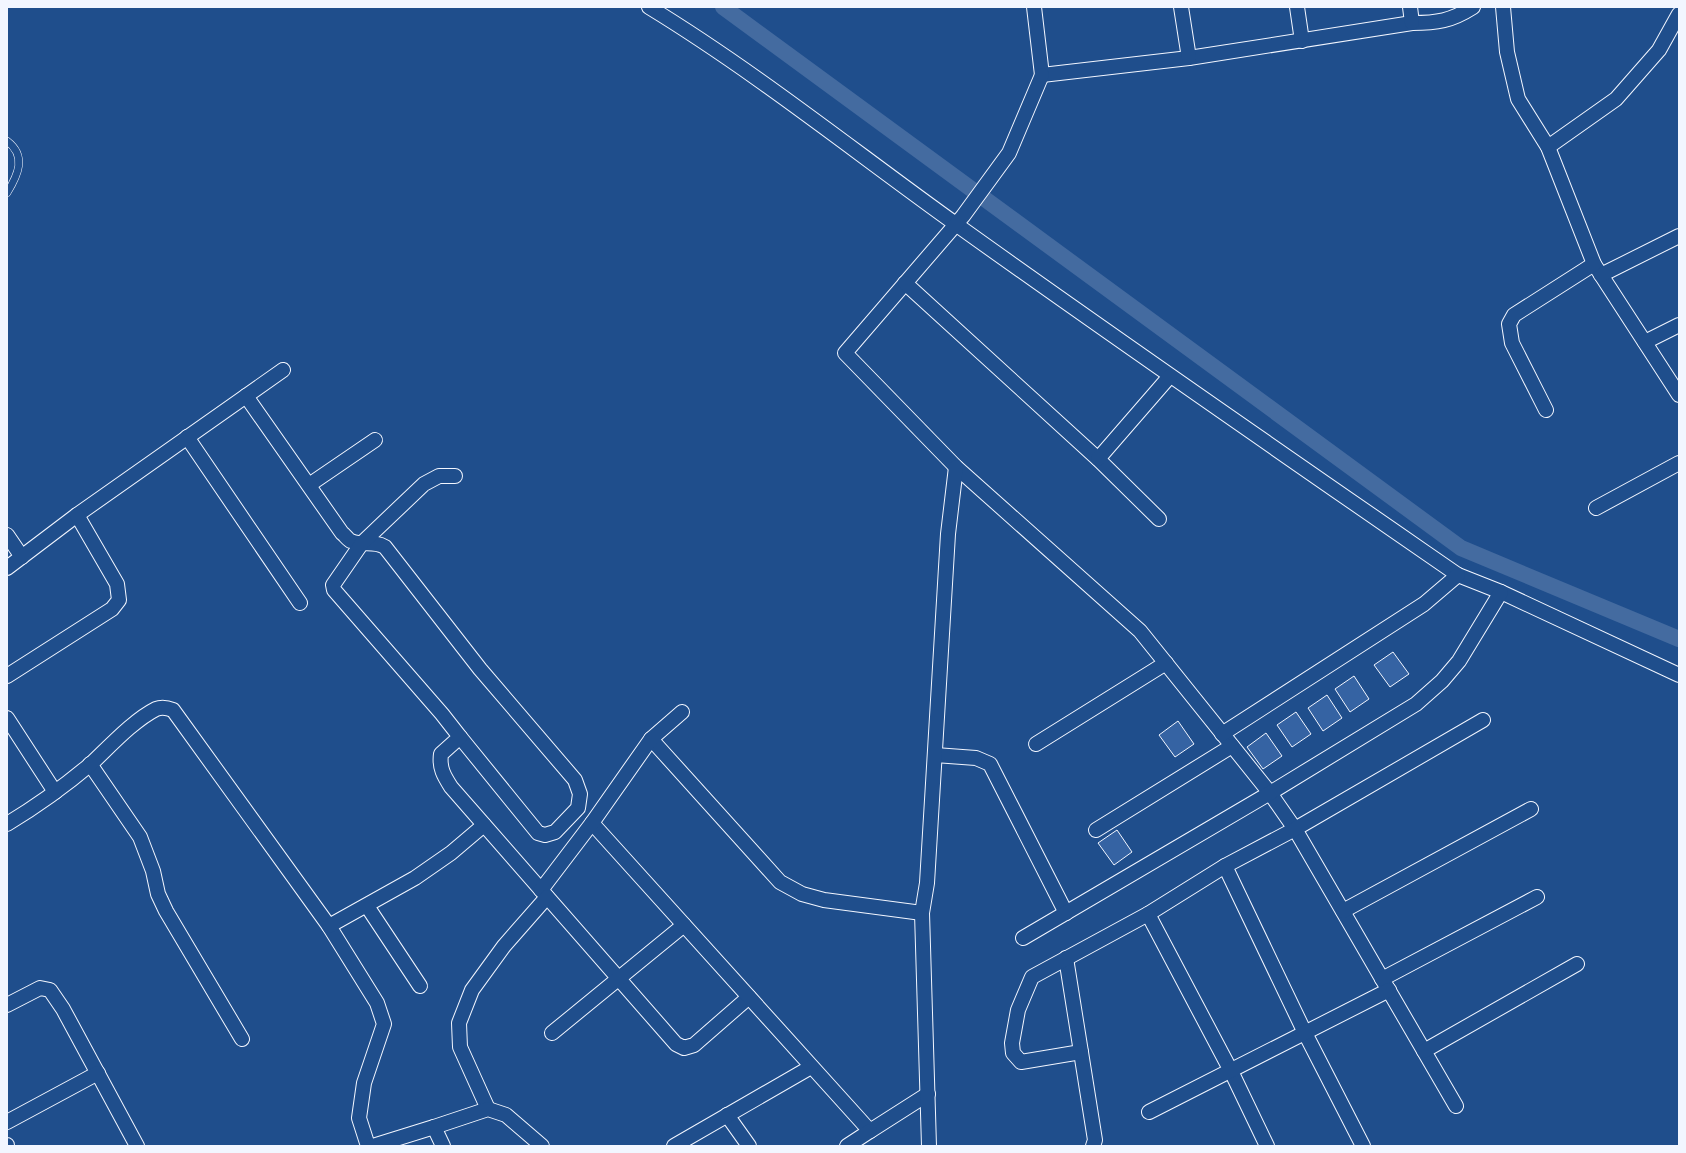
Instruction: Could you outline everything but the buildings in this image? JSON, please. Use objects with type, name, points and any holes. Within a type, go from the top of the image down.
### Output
[{"type":"street","points":[[649,7],[757,78],[960,220],[1170,376],[1458,575],[1501,592],[1679,675]]},
{"type":"street","points":[[1034,7],[1042,75],[1009,153],[960,220],[845,353],[956,467],[1140,631],[1166,663],[1270,793],[1295,829],[1456,1106]]},
{"type":"street","points":[[1181,7],[1189,58]]},
{"type":"street","points":[[1297,7],[1302,41]]},
{"type":"street","points":[[1410,7],[1412,23]]},
{"type":"street","points":[[1042,75],[1189,58],[1412,23],[1436,23],[1452,19],[1473,7]]},
{"type":"street","points":[[1503,7],[1507,52],[1518,99],[1548,148],[1598,269],[1679,395]]},
{"type":"street","points":[[1548,148],[1616,99],[1659,50],[1679,14]]},
{"type":"street","points":[[1546,410],[1512,343],[1509,324],[1514,314],[1598,269],[1679,236]]},
{"type":"street","points":[[905,283],[1098,459],[1159,519]]},
{"type":"street","points":[[1645,342],[1679,324]]},
{"type":"street","points":[[7,568],[77,515],[283,370]]},
{"type":"street","points":[[1098,459],[1170,376]]},
{"type":"street","points":[[246,396],[342,533],[351,541],[362,543],[378,543],[385,547],[480,669],[575,780],[580,794],[578,808],[555,832],[545,835],[538,833],[442,714],[334,590],[333,585],[362,543],[424,484],[439,476],[455,476]]},
{"type":"street","points":[[187,437],[300,602]]},
{"type":"street","points":[[309,485],[374,440]]},
{"type":"street","points":[[1596,508],[1679,462]]},
{"type":"street","points":[[929,1146],[922,913],[927,883],[948,534],[956,467]]},
{"type":"street","points":[[7,676],[112,609],[119,600],[117,584],[77,515]]},
{"type":"street","points":[[7,535],[22,557]]},
{"type":"street","points":[[1222,734],[1424,604],[1458,575]]},
{"type":"street","points":[[1023,938],[1270,793],[1416,704],[1442,681],[1460,660],[1501,592]]},
{"type":"street","points":[[1036,744],[1166,663]]},
{"type":"street","points":[[7,824],[55,792],[157,708],[167,708],[173,710],[329,926],[377,1003],[384,1024],[364,1084],[359,1118],[368,1146]]},
{"type":"street","points":[[488,1109],[460,1047],[459,1023],[472,990],[544,893],[651,739],[682,712]]},
{"type":"street","points":[[7,718],[55,792]]},
{"type":"street","points":[[1081,1052],[1021,1062],[1013,1053],[1012,1043],[1018,1010],[1032,978],[1148,914],[1225,866],[1295,829],[1483,720]]},
{"type":"street","points":[[460,737],[441,754],[440,765],[442,773],[451,787],[676,1044],[684,1048],[694,1045],[749,998]]},
{"type":"street","points":[[651,739],[780,882],[802,894],[824,900],[922,913]]},
{"type":"street","points":[[1096,830],[1232,746]]},
{"type":"street","points":[[935,755],[976,758],[990,764],[1066,913]]},
{"type":"street","points":[[90,764],[140,837],[153,871],[158,894],[166,912],[242,1039]]},
{"type":"street","points":[[1343,911],[1531,809]]},
{"type":"street","points":[[592,823],[870,1131]]},
{"type":"street","points":[[329,926],[415,878],[451,853],[484,825]]},
{"type":"street","points":[[1225,866],[1305,1033],[1363,1146]]},
{"type":"street","points":[[1149,1112],[1305,1033],[1537,897]]},
{"type":"street","points":[[367,906],[420,986]]},
{"type":"street","points":[[1148,914],[1230,1071],[1267,1146]]},
{"type":"street","points":[[552,1033],[684,925]]},
{"type":"street","points":[[1066,958],[1095,1140],[1093,1146]]},
{"type":"street","points":[[1424,1051],[1577,964]]},
{"type":"street","points":[[7,1005],[40,988],[50,990],[63,1009],[136,1146]]},
{"type":"street","points":[[674,1146],[811,1067]]},
{"type":"street","points":[[7,1122],[98,1073]]},
{"type":"street","points":[[847,1146],[928,1094]]},
{"type":"street","points":[[373,1146],[488,1109],[506,1115],[542,1146]]},
{"type":"street","points":[[727,1115],[749,1146]]},
{"type":"street","points":[[434,1127],[442,1146]]},
{"type":"lane","points":[[7,141],[17,150],[20,165],[7,193]]},
{"type":"waterway","points":[[723,7],[1461,548],[1679,639]]}]
